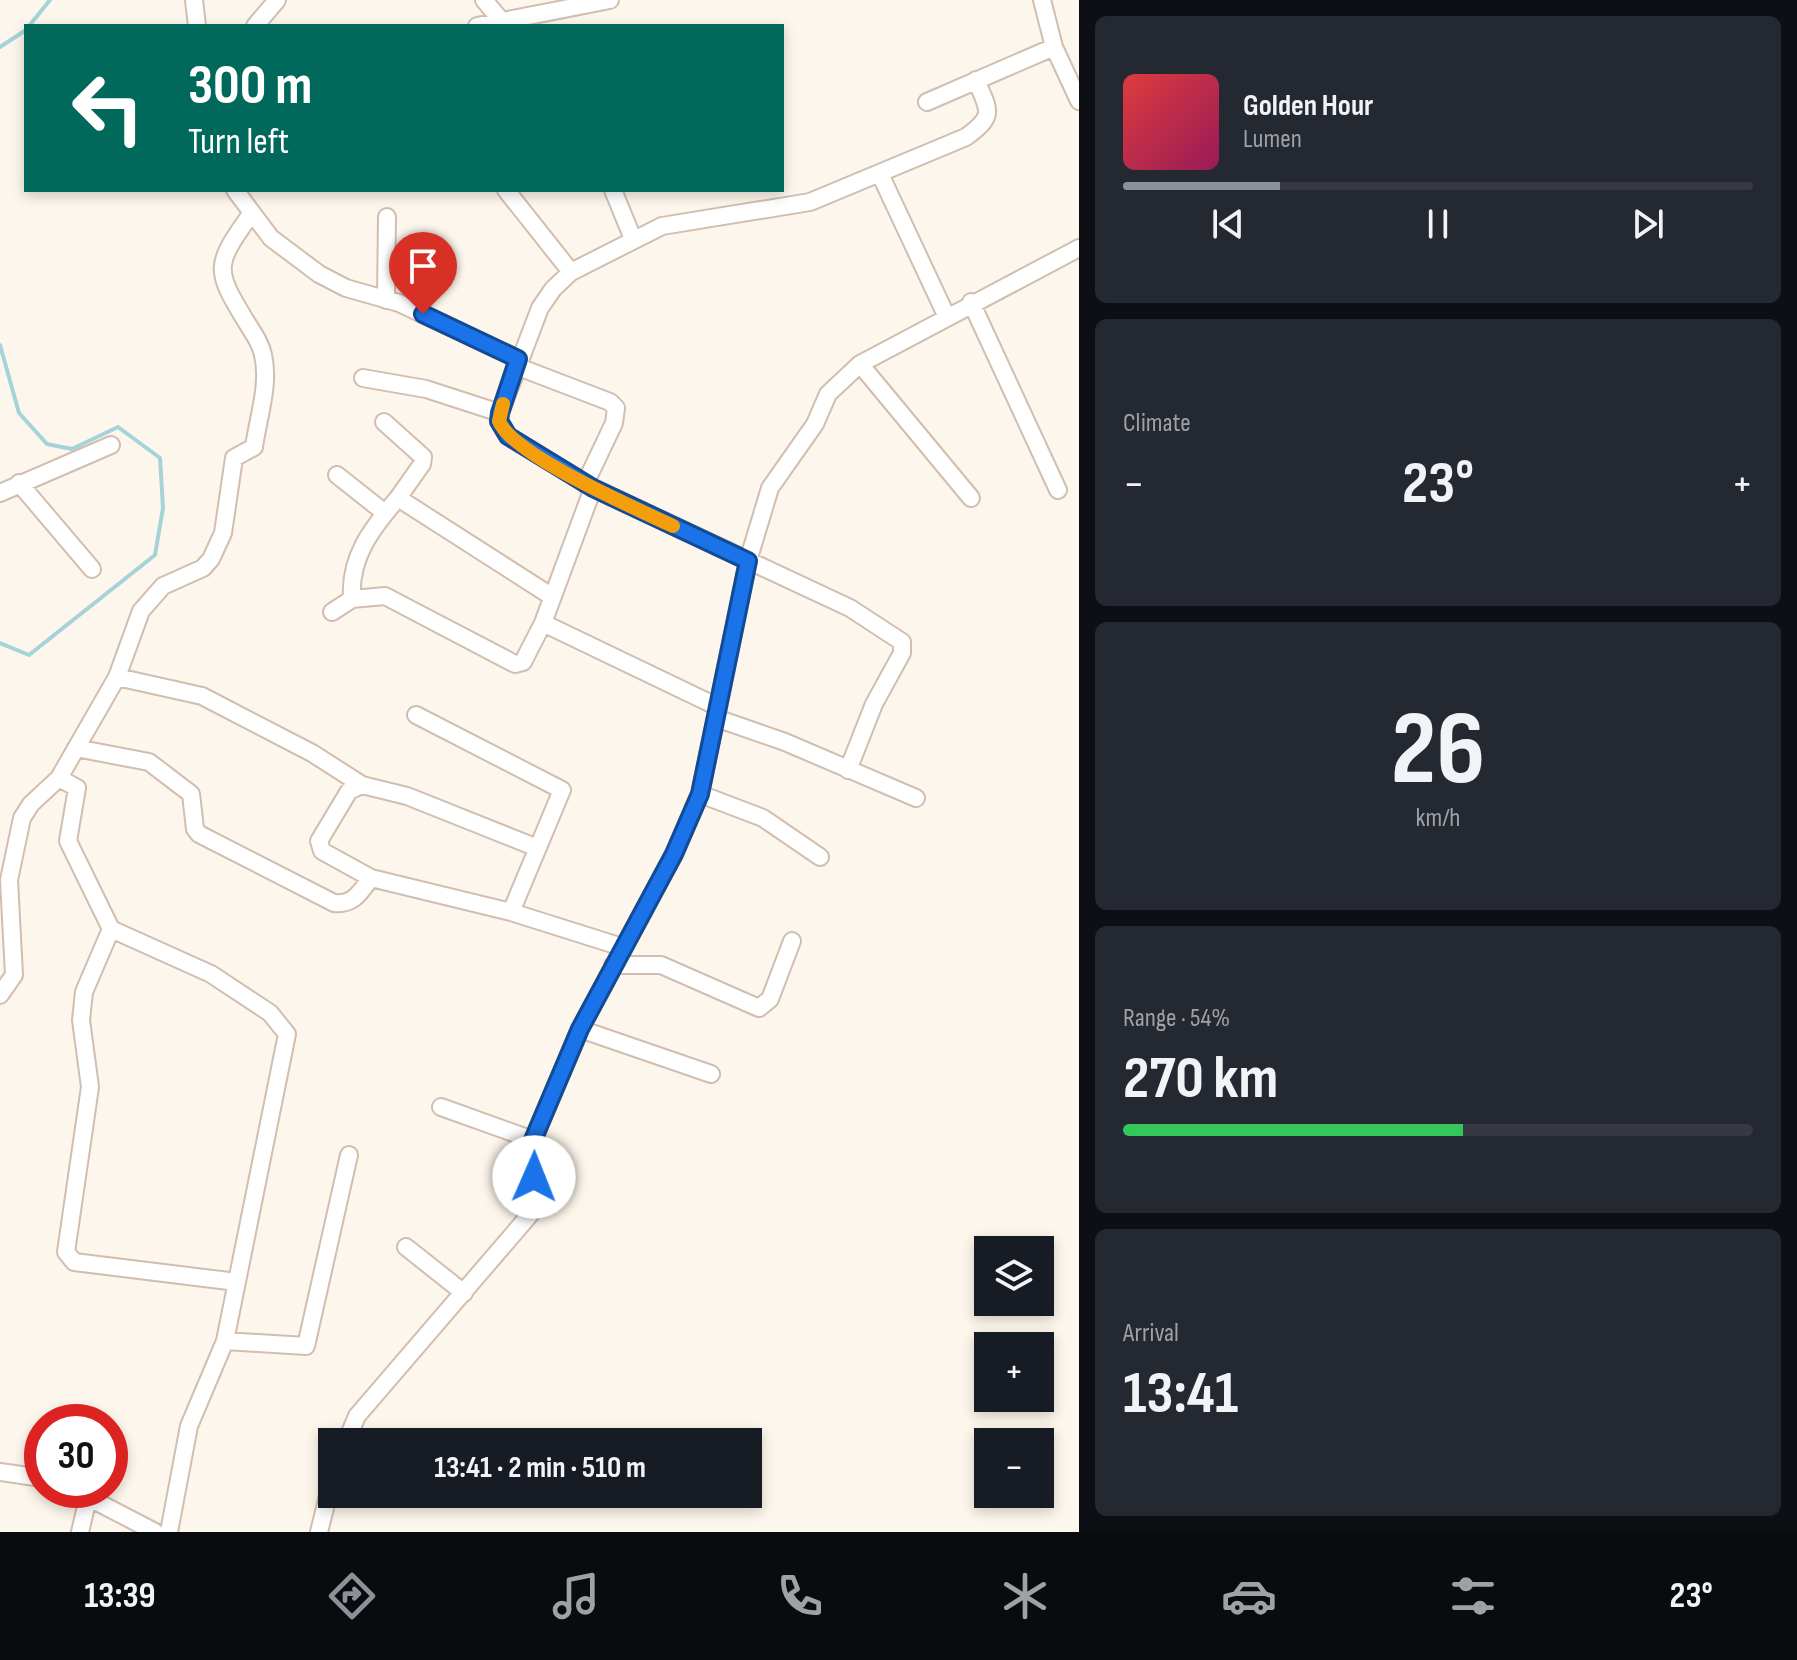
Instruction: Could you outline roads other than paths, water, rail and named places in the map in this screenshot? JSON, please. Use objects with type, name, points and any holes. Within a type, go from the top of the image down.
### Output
[{"type":"street","points":[[194,0],[197,24]]},
{"type":"street","points":[[257,24],[277,0]]},
{"type":"street","points":[[484,0],[502,22],[610,0]]},
{"type":"street","points":[[1042,0],[1054,47],[1079,101]]},
{"type":"street","points":[[927,102],[1054,47]]},
{"type":"street","points":[[848,770],[874,704],[904,647],[850,608],[589,486],[508,436],[499,421],[500,413],[540,308],[553,289],[571,272],[662,226],[810,202],[966,137],[987,119],[989,111],[976,80]]},
{"type":"street","points":[[880,174],[946,315]]},
{"type":"street","points":[[236,192],[251,214],[294,258],[346,288],[386,300],[517,363],[610,402],[616,408],[614,423],[529,656],[515,664],[397,600],[376,595],[352,599],[332,612]]},
{"type":"street","points":[[508,192],[571,272]]},
{"type":"street","points":[[614,192],[633,239]]},
{"type":"street","points":[[0,995],[14,975],[9,880],[22,818],[31,804],[59,778],[117,677],[135,622],[151,596],[163,586],[203,568],[211,559],[223,533],[234,458],[254,447],[265,379],[264,359],[261,346],[223,283],[222,264],[226,249],[251,214]]},
{"type":"street","points":[[386,300],[387,217]]},
{"type":"street","points":[[352,1428],[357,1416],[533,1211],[536,1196],[533,1140],[580,1029],[674,854],[700,794],[748,561],[770,488],[810,433],[828,394],[860,364],[946,315],[1079,248]]},
{"type":"street","points":[[971,302],[1058,490]]},
{"type":"street","points":[[860,364],[971,498]]},
{"type":"street","points":[[363,378],[426,389],[500,413]]},
{"type":"street","points":[[352,599],[355,563],[364,542],[422,464],[423,457],[384,422]]},
{"type":"street","points":[[0,493],[111,445]]},
{"type":"street","points":[[337,475],[385,513]]},
{"type":"street","points":[[19,483],[92,569]]},
{"type":"street","points":[[398,498],[551,596]]},
{"type":"street","points":[[543,623],[717,712],[916,798]]},
{"type":"street","points":[[117,677],[202,696],[312,753],[362,785],[407,796],[535,847]]},
{"type":"street","points":[[416,715],[559,785],[563,795],[535,847],[511,912]]},
{"type":"street","points":[[76,748],[154,765],[191,794],[195,829],[199,834],[334,903],[353,901],[371,878]]},
{"type":"street","points":[[59,778],[77,788],[68,841],[111,929],[211,974],[270,1013],[282,1023],[287,1034],[225,1341],[189,1426],[169,1532]]},
{"type":"street","points":[[362,785],[349,791],[319,841],[322,851],[371,878],[511,912],[622,947]]},
{"type":"street","points":[[700,794],[772,823],[820,857]]},
{"type":"street","points":[[111,929],[84,992],[81,1020],[90,1087],[66,1252],[74,1262],[237,1282]]},
{"type":"street","points":[[613,965],[661,965],[759,1008],[770,999],[792,941]]},
{"type":"street","points":[[580,1029],[711,1074]]},
{"type":"street","points":[[441,1107],[533,1140]]},
{"type":"street","points":[[225,1341],[306,1346],[349,1155]]},
{"type":"street","points":[[406,1247],[464,1293]]},
{"type":"street","points":[[0,1472],[24,1475]]},
{"type":"street","points":[[80,1532],[81,1508]]},
{"type":"street","points":[[108,1508],[155,1532]]},
{"type":"street","points":[[319,1532],[325,1508]]},
{"type":"waterway","points":[[31,24],[50,0]]},
{"type":"waterway","points":[[0,47],[24,31]]},
{"type":"waterway","points":[[0,345],[19,413],[47,444],[72,449],[118,427],[160,458],[163,508],[155,555],[29,655],[0,643]]}]
